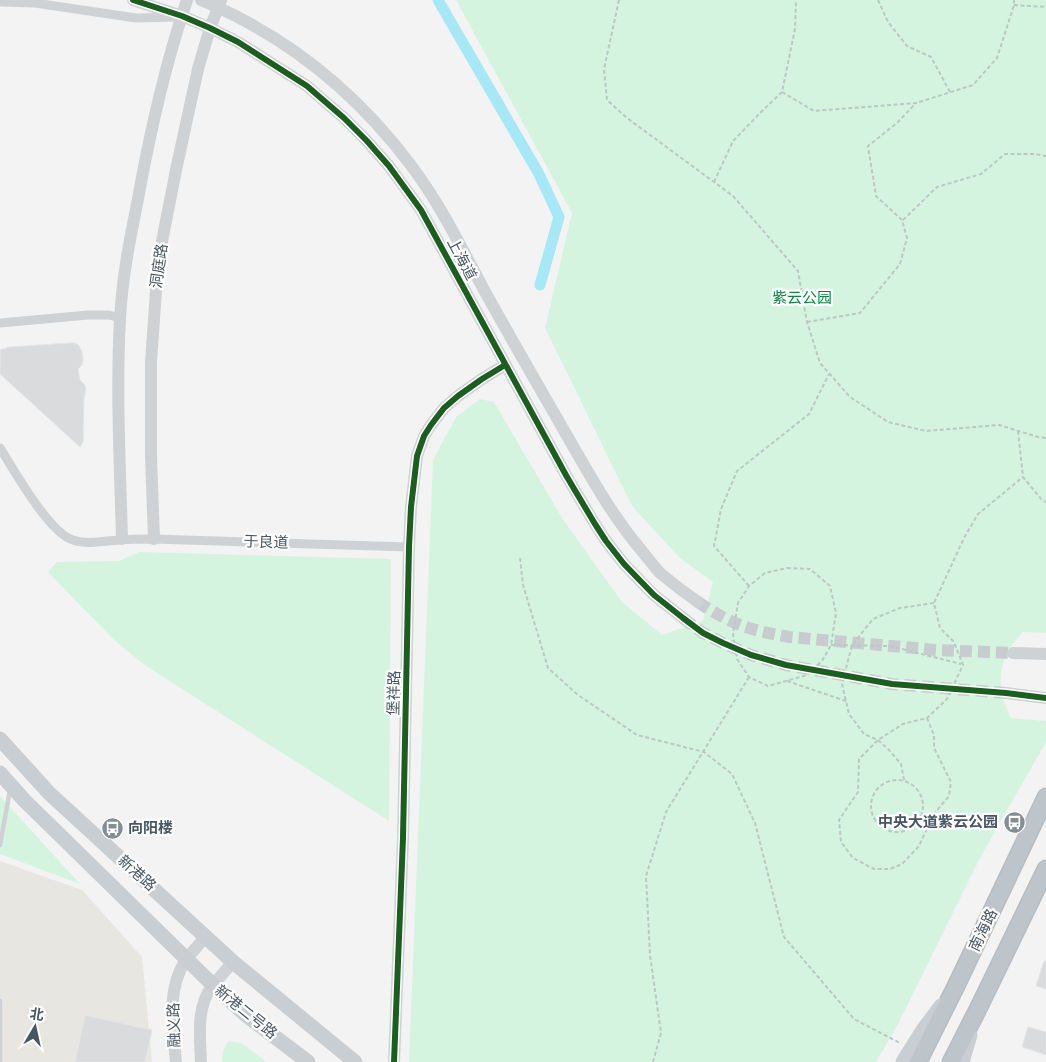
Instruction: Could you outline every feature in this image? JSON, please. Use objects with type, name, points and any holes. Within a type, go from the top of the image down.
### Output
[{"type":"highway","name":"南海路","points":[[914,1055],[956,986],[1046,797]]},
{"type":"highway","name":"南海路","points":[[951,1062],[1046,869]]},
{"type":"main road","name":"新港路","points":[[0,739],[49,793],[233,962]]},
{"type":"main road","name":"新港路","points":[[0,773],[24,800],[186,960]]},
{"type":"main road","name":"新港二号路","points":[[186,960],[246,1014],[308,1062]]},
{"type":"main road","name":"新港二号路","points":[[233,962],[355,1062]]},
{"type":"main road","points":[[962,1062],[978,1009]]},
{"type":"main road","points":[[903,1062],[914,1055]]},
{"type":"street","name":"上海道","points":[[133,0],[182,16],[210,28],[238,42],[307,86],[344,118],[389,166],[421,210],[567,478],[606,541],[624,564],[648,589],[683,618]]},
{"type":"street","points":[[122,539],[118,394],[120,318],[129,246],[160,92],[188,0]]},
{"type":"street","name":"上海道","points":[[201,0],[220,4],[324,72],[360,106],[398,149],[430,192],[444,215],[519,353],[613,513],[659,571],[698,602]]},
{"type":"street","points":[[0,2],[35,3],[136,18],[182,16]]},
{"type":"street","name":"洞庭路","points":[[154,539],[151,457],[151,362],[158,262],[198,69],[210,28],[220,4]]},
{"type":"street","points":[[0,323],[88,315],[120,318]]},
{"type":"street","name":"堡祥路","points":[[394,1062],[403,838],[409,547],[411,507],[417,456],[424,436],[444,408],[482,379],[505,365]]},
{"type":"street","name":"于良道","points":[[0,448],[44,515],[64,537],[75,541],[154,539],[409,547]]},
{"type":"street","points":[[1013,653],[1046,654]]},
{"type":"street","points":[[1006,693],[1046,698]]},
{"type":"street","name":"融义路","points":[[176,1062],[172,1002],[177,979],[186,960],[205,937]]},
{"type":"street","name":"融义路","points":[[201,1062],[200,1019],[203,1004],[213,985],[233,962]]},
{"type":"lane","points":[[0,845],[11,786]]},
{"type":"lane","points":[[0,1001],[0,1062]]},
{"type":"path","points":[[618,0],[604,68],[607,100],[627,118],[733,196],[798,271],[807,322],[820,363],[850,398],[888,422],[926,431],[999,425],[1046,438]]},
{"type":"path","points":[[714,182],[733,141],[782,92],[795,29],[796,0]]},
{"type":"path","points":[[878,0],[888,22],[907,46],[931,57],[950,92]]},
{"type":"path","points":[[782,92],[814,110],[916,103],[972,85],[997,58],[1014,0]]},
{"type":"path","points":[[1014,5],[1046,7]]},
{"type":"path","points":[[807,322],[860,313],[900,264],[907,238],[902,220],[876,196],[868,146],[897,123],[916,103]]},
{"type":"path","points":[[902,220],[937,187],[981,174],[1006,154],[1046,156]]},
{"type":"path","points":[[749,586],[714,546],[721,509],[737,471],[809,414],[829,374]]},
{"type":"path","points":[[1018,431],[1023,477],[1042,500],[1046,502]]},
{"type":"path","points":[[927,718],[934,735],[934,748],[951,782],[949,796],[933,815],[919,846],[902,864],[890,869],[874,869],[853,858],[841,842],[839,820],[858,792],[859,759],[878,740],[902,724],[927,718],[947,698],[963,665],[954,642],[940,628],[934,603],[964,538],[978,514],[1023,477]]},
{"type":"path","points":[[520,558],[523,585],[548,668],[578,695],[637,735],[704,752],[732,774],[755,823],[784,937],[854,1019],[914,1055]]},
{"type":"path","points":[[787,568],[810,569],[830,586],[836,614],[831,645],[822,661],[807,675],[768,686],[749,677],[737,660],[733,634],[738,602],[749,586],[765,574],[787,568]]},
{"type":"path","points":[[904,780],[887,782],[879,786],[874,793],[871,801],[873,818],[885,830],[902,832],[910,829],[917,823],[922,816],[924,807],[922,798],[912,784],[904,780],[900,764],[889,750],[878,740],[864,734],[849,714],[842,684],[852,645],[873,619],[900,608],[934,603]]},
{"type":"path","points":[[831,645],[890,646],[963,665]]},
{"type":"path","points":[[653,1062],[661,1033],[650,955],[646,876],[666,812],[749,677]]},
{"type":"path","points":[[787,681],[846,701]]},
{"type":"shaded area","points":[[0,861],[82,890],[142,957],[152,1062],[0,1062]]},
{"type":"green space","name":"紫云公园","points":[[456,0],[1046,0],[1046,633],[1023,632],[1006,655],[1001,673],[1001,682],[1004,700],[1011,718],[1046,721],[1046,742],[981,856],[898,1024],[876,1062],[409,1062],[433,460],[456,417],[480,399],[494,402],[562,518],[622,602],[662,635],[703,621],[713,582],[680,558],[632,506],[545,328],[572,213]]},
{"type":"green space","points":[[139,552],[391,559],[389,821],[146,666],[114,640],[48,572],[57,562],[119,561]]},
{"type":"green space","points":[[0,796],[80,884],[0,854]]},
{"type":"green space","points":[[229,1041],[241,1043],[267,1062],[222,1062],[223,1050]]},
{"type":"building","points":[[75,343],[82,352],[82,365],[78,369],[80,380],[86,389],[83,442],[80,447],[0,374],[0,350],[9,347]]},
{"type":"building","points":[[1044,961],[1046,961],[1046,989],[1036,986]]},
{"type":"building","points":[[85,1015],[152,1030],[145,1062],[75,1062]]},
{"type":"building","points":[[1028,1027],[1046,1032],[1046,1055],[1022,1047]]},
{"type":"waterway","points":[[438,0],[539,174],[559,217],[540,285]]},
{"type":"tunnel","points":[[698,602],[718,615],[740,625],[758,631],[789,637],[937,650],[1013,653]]},
{"type":"tunnel","points":[[683,618],[703,633],[723,643],[751,655],[786,665],[892,684],[1006,693]]},
{"type":"cycle path","points":[[133,0],[182,16],[238,42],[307,86],[367,141],[389,166],[421,210],[567,477],[606,541],[624,564],[654,595],[683,618],[703,633],[723,643],[751,655],[786,665],[892,684],[1046,698]]},
{"type":"cycle path","points":[[394,1062],[403,838],[409,547],[411,507],[417,456],[424,436],[444,408],[482,379],[505,365]]},
{"type":"place","name":"中央大道紫云公园","points":[[1014,822]]},
{"type":"place","name":"向阳楼","points":[[112,828]]}]
